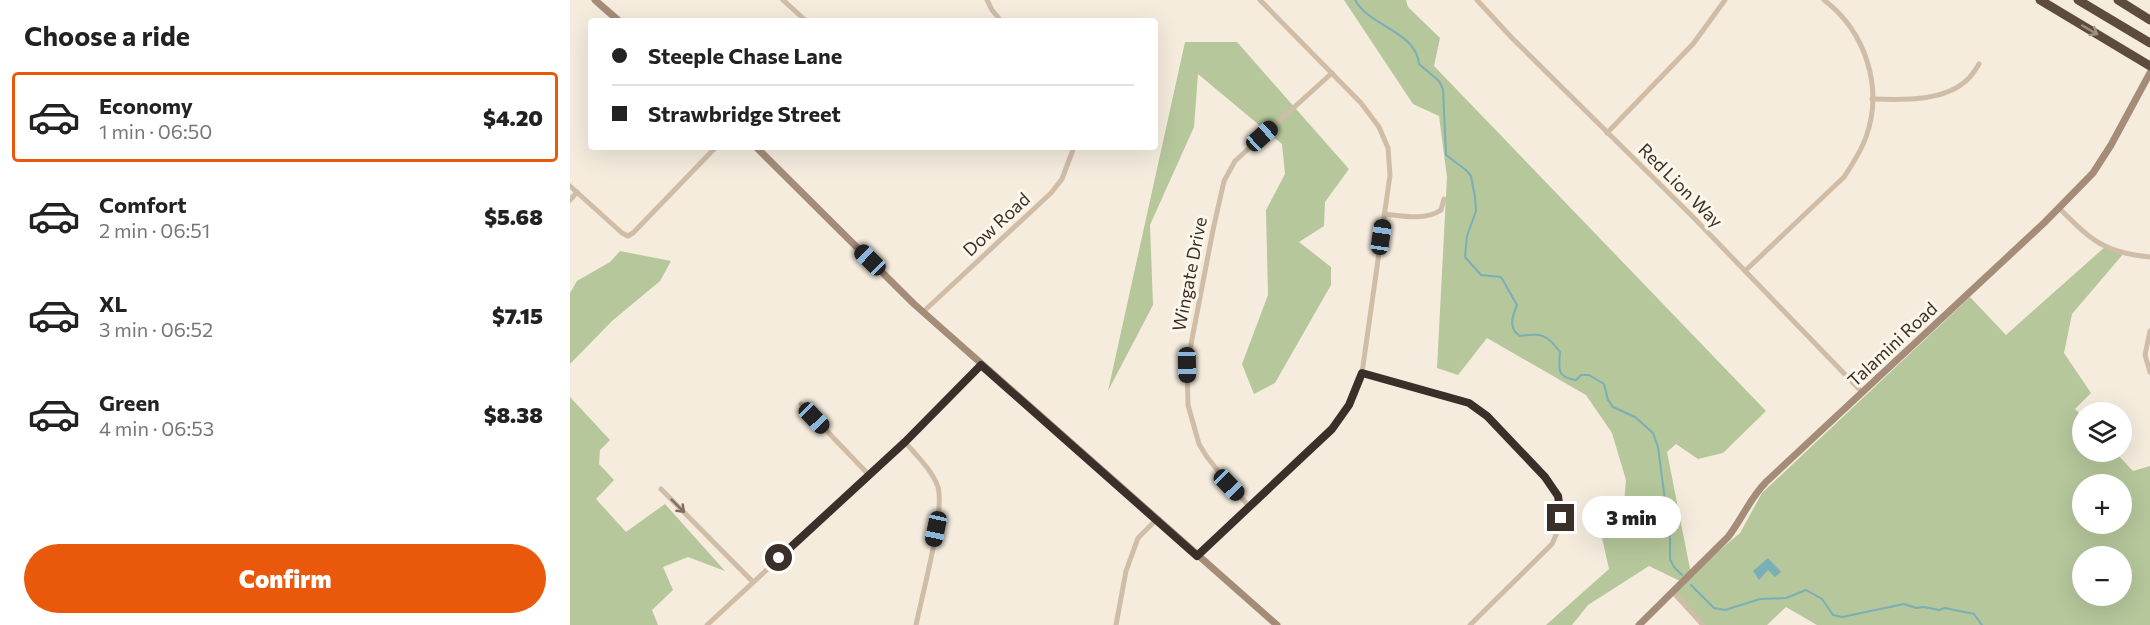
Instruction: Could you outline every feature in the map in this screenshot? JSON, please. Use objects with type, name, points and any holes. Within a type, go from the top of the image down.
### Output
[{"type":"highway","points":[[2040,0],[2150,66]]},
{"type":"highway","points":[[2078,0],[2150,43]]},
{"type":"highway","points":[[2118,0],[2150,20]]},
{"type":"street","points":[[595,0],[616,18]]},
{"type":"street","points":[[783,0],[803,18]]},
{"type":"street","points":[[987,0],[998,18]]},
{"type":"street","points":[[1197,556],[1340,420],[1349,405],[1362,373],[1390,175],[1389,148],[1379,127],[1361,103],[1260,0]]},
{"type":"street","name":"Red Lion Way","points":[[1477,0],[1862,392]]},
{"type":"street","points":[[1607,133],[1693,44],[1725,0]]},
{"type":"street","points":[[1745,272],[1844,177],[1866,137],[1872,99],[1866,54],[1857,36],[1841,15],[1824,0]]},
{"type":"street","points":[[1872,99],[1912,100],[1942,93],[1962,84],[1979,64]]},
{"type":"street","name":"Wingate Drive","points":[[1250,507],[1207,458],[1199,444],[1188,405],[1187,365],[1212,230],[1224,181],[1235,161],[1332,73]]},
{"type":"street","name":"Talamini Road","points":[[1639,625],[1728,537],[1751,500],[1766,482],[2059,208],[2093,173],[2150,73]]},
{"type":"street","points":[[570,186],[628,236],[713,150]]},
{"type":"street","points":[[759,150],[923,312],[1277,625]]},
{"type":"street","name":"Dow Road","points":[[923,312],[1051,193],[1062,179],[1073,150]]},
{"type":"street","points":[[570,200],[577,192]]},
{"type":"street","points":[[1384,214],[1433,216],[1441,210],[1444,199]]},
{"type":"street","points":[[2059,208],[2099,244],[2120,254],[2150,257]]},
{"type":"street","points":[[2150,331],[2145,355],[2150,372]]},
{"type":"street","points":[[707,625],[905,442],[981,365]]},
{"type":"street","points":[[1362,373],[1469,403],[1487,416],[1512,442],[1545,477],[1558,496],[1561,518],[1552,544],[1470,625]]},
{"type":"street","points":[[801,404],[869,475]]},
{"type":"street","points":[[905,442],[934,478],[939,492],[936,529],[916,625]]},
{"type":"street","points":[[661,489],[753,582]]},
{"type":"street","points":[[1116,625],[1126,571],[1138,538],[1157,519]]},
{"type":"street","points":[[1672,591],[1703,625]]},
{"type":"green space","points":[[1344,0],[1406,0],[1408,7],[1440,38],[1434,66],[1766,411],[1723,453],[1698,459],[1676,444],[1667,452],[1691,574],[1740,533],[1762,493],[1970,297],[2006,335],[2106,246],[2124,253],[2072,314],[2064,353],[2091,393],[2082,402],[2072,402],[2072,462],[2124,462],[2133,471],[2150,466],[2150,625],[1817,625],[1786,607],[1767,625],[1704,625],[1671,593],[1682,582],[1649,566],[1588,605],[1572,625],[1546,625],[1609,569],[1598,520],[1624,502],[1626,480],[1612,433],[1586,395],[1487,338],[1458,375],[1437,368],[1447,177],[1439,116],[1413,104]]},
{"type":"green space","points":[[1185,42],[1237,42],[1349,169],[1325,202],[1324,226],[1299,242],[1331,267],[1331,285],[1275,383],[1254,394],[1242,364],[1268,295],[1266,210],[1285,174],[1282,144],[1198,74],[1194,127],[1150,225],[1153,305],[1108,391]]},
{"type":"green space","points":[[620,251],[671,261],[660,281],[612,321],[570,364],[570,293],[577,281],[610,262]]},
{"type":"green space","points":[[570,397],[610,440],[600,450],[599,464],[614,480],[596,499],[626,532],[665,504],[725,571],[688,557],[663,567],[673,590],[652,610],[658,625],[570,625]]},
{"type":"water","points":[[1768,558],[1781,572],[1775,577],[1768,570],[1759,580],[1753,571]]},
{"type":"waterway","points":[[1355,0],[1371,17],[1410,44],[1419,64],[1439,81],[1443,89],[1446,155],[1471,176],[1475,197],[1476,211],[1467,236],[1465,257],[1481,275],[1501,277],[1517,305],[1512,326],[1516,333],[1520,336],[1538,335],[1547,338],[1560,352],[1559,368],[1565,377],[1576,380],[1581,375],[1589,375],[1604,384],[1608,400],[1613,407],[1635,417],[1653,433],[1658,447],[1670,538],[1670,559],[1682,575]]},
{"type":"waterway","points":[[1691,585],[1714,608],[1725,610],[1760,599],[1786,598],[1806,590],[1822,599],[1833,615],[1842,617],[1904,604],[1916,608],[1939,610],[1945,608],[1974,614],[1982,625]]},
{"type":"route","points":[[779,558],[905,442],[981,365],[1197,556],[1332,429],[1349,405],[1362,373],[1463,400],[1487,416],[1554,488],[1560,502],[1561,518]]}]
